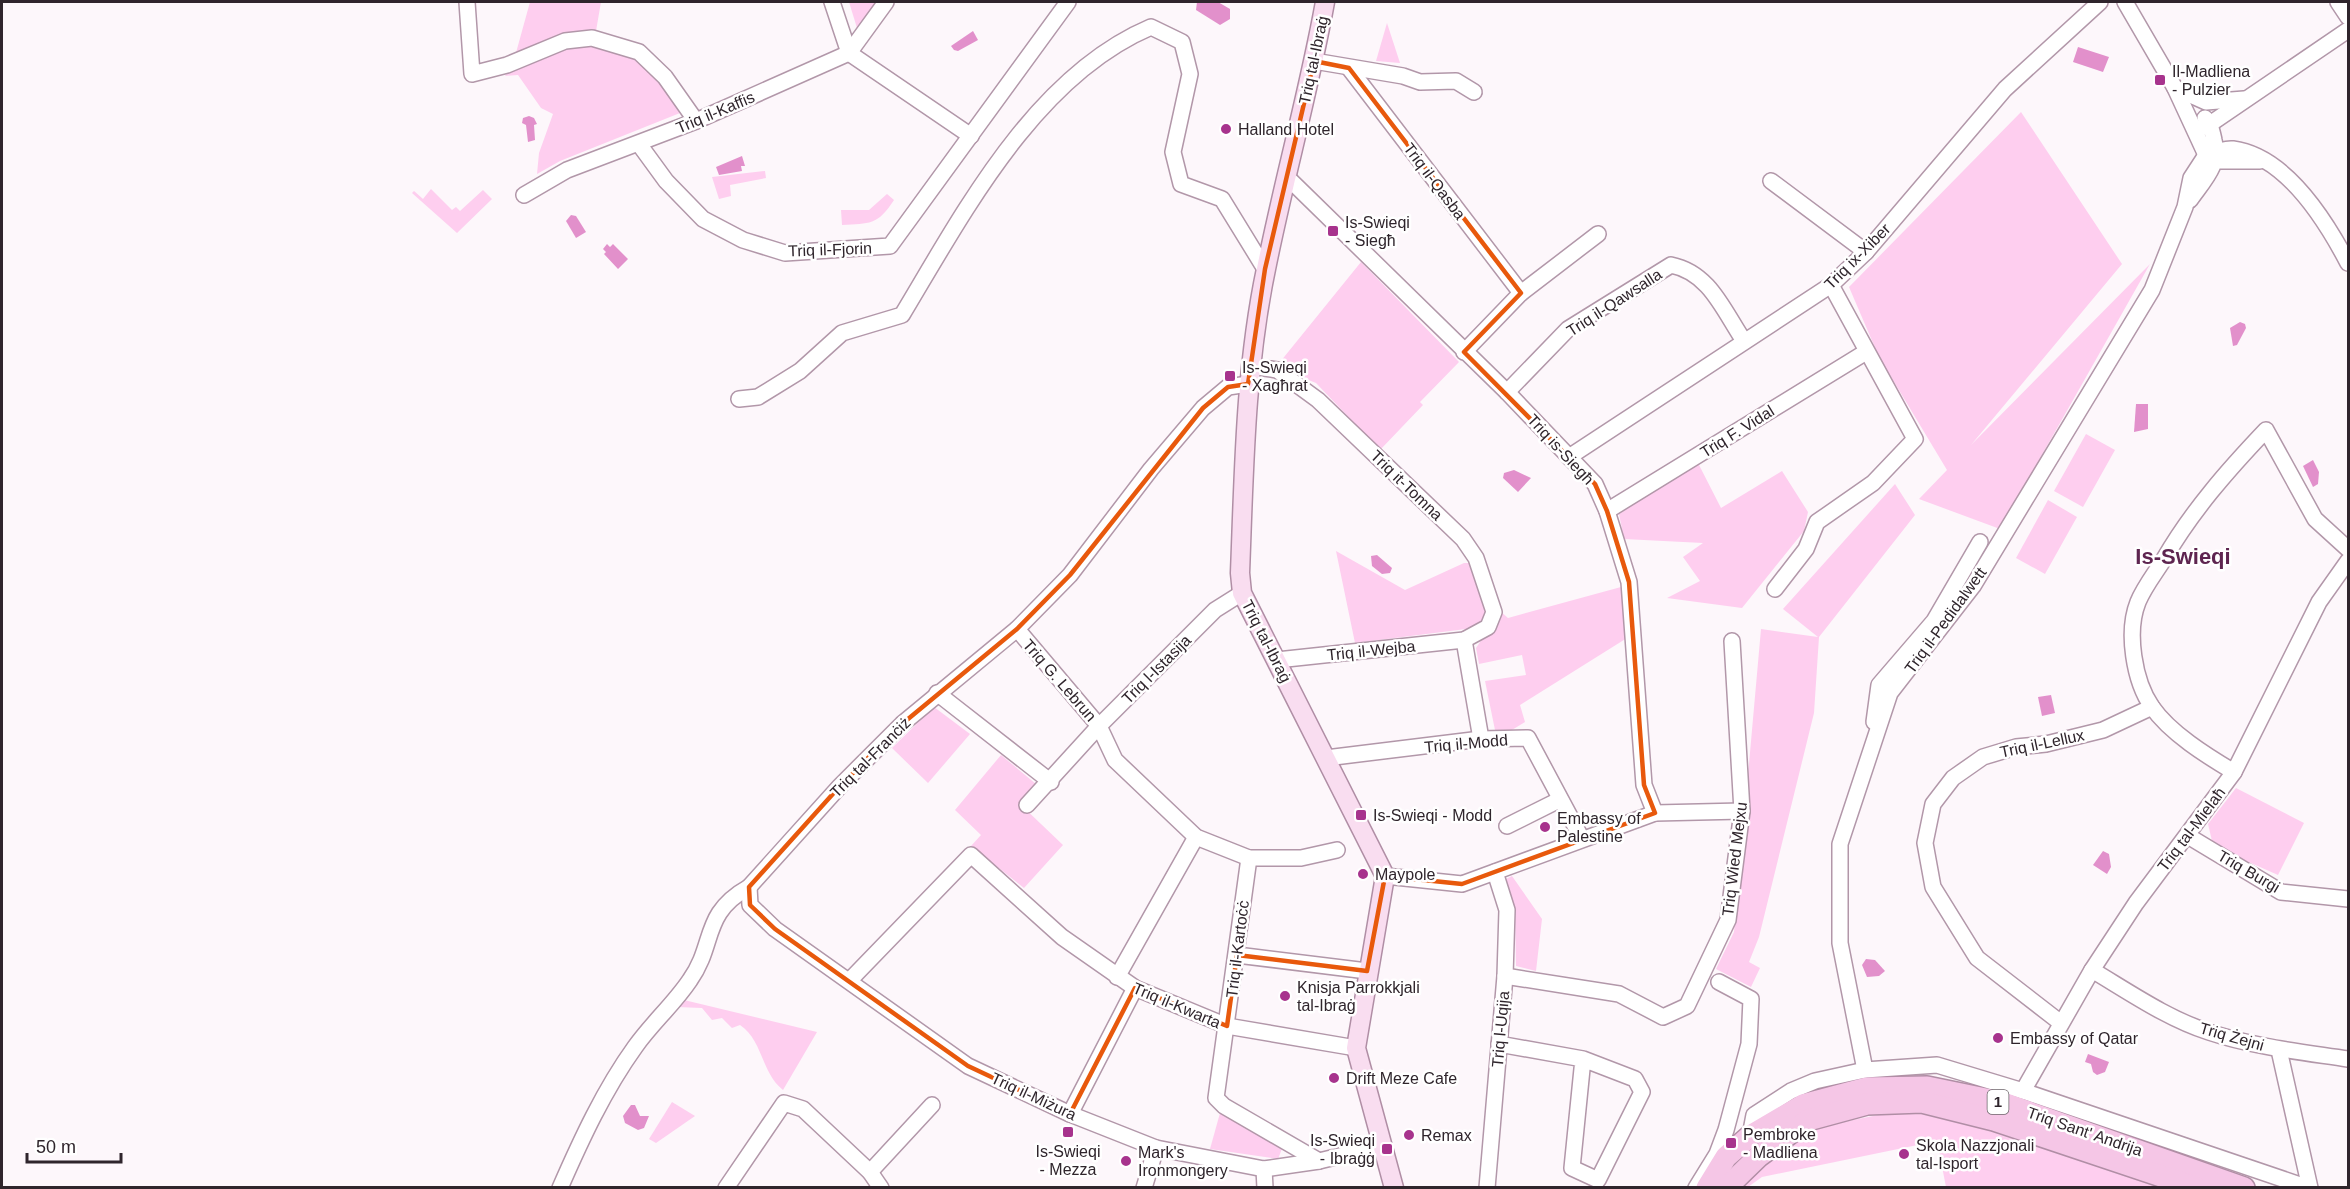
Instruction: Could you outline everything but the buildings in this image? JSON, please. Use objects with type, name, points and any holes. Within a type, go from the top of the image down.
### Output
[{"type":"highway","name":"Triq Sant' Andrija","points":[[1707,1188],[1726,1157],[1752,1126],[1803,1105],[1867,1088],[1927,1087],[2000,1102],[2244,1188]]},
{"type":"highway","name":"Triq Sant' Andrija","points":[[1726,1188],[1760,1156],[1808,1120],[1867,1104],[1922,1102],[1994,1120],[2197,1188]]},
{"type":"main road","name":"Triq tal-Ibraġ","points":[[1325,2],[1314,61],[1265,269],[1249,375],[1240,573],[1242,593],[1385,876]]},
{"type":"main road","points":[[1385,876],[1367,971],[1356,1047],[1394,1188]]},
{"type":"street","points":[[467,2],[472,74],[507,65],[565,41],[592,38],[639,52],[665,77],[696,121]]},
{"type":"street","points":[[832,2],[849,53],[971,136]]},
{"type":"street","points":[[849,53],[886,2]]},
{"type":"street","name":"Triq il-Fjorin","points":[[639,144],[666,181],[703,219],[743,240],[785,253],[890,246],[1068,2]]},
{"type":"street","name":"Triq ix-Xiber","points":[[1569,456],[1832,285],[1866,252],[2005,89],[2100,2]]},
{"type":"street","points":[[2125,2],[2175,88],[2201,123],[2213,156],[2266,161],[2300,190],[2327,222],[2349,263]]},
{"type":"street","points":[[2338,2],[2349,17]]},
{"type":"street","points":[[740,399],[758,397],[800,371],[842,333],[902,315],[988,176],[1031,120],[1072,78],[1124,38],[1151,27],[1182,42],[1190,74],[1173,152],[1181,184],[1222,199],[1265,269]]},
{"type":"street","points":[[2201,123],[2244,99],[2349,30]]},
{"type":"street","name":"Triq il-Kaffis","points":[[524,195],[567,170],[696,121],[849,53]]},
{"type":"street","points":[[1314,61],[1403,76],[1420,82],[1456,81],[1474,92]]},
{"type":"street","name":"Triq il-Qasba","points":[[1349,68],[1521,293]]},
{"type":"street","points":[[2175,88],[2206,102],[2244,99]]},
{"type":"street","points":[[2201,123],[2218,101]]},
{"type":"street","name":"Triq il-Pedidalwett","points":[[1865,1070],[1840,943],[1840,844],[1890,693],[1973,586],[2152,290],[2186,207],[2191,178],[2213,156]]},
{"type":"street","name":"Triq is-Siegħ","points":[[1287,177],[1507,392],[1595,484],[1607,511],[1629,582],[1644,785],[1655,813]]},
{"type":"street","points":[[1771,181],[1866,252]]},
{"type":"street","points":[[1464,352],[1521,293],[1598,234]]},
{"type":"street","name":"Triq il-Qawsalla","points":[[1507,392],[1568,330],[1671,265],[1684,268],[1704,279],[1744,341]]},
{"type":"street","points":[[1775,589],[1806,549],[1817,522],[1873,483],[1915,439],[1866,352],[1832,285]]},
{"type":"street","name":"Triq F. Vidal","points":[[1607,511],[1866,352]]},
{"type":"street","name":"Triq it-Tomna","points":[[1249,375],[1277,370],[1318,400],[1463,539],[1476,558],[1494,612],[1488,627],[1464,640]]},
{"type":"street","name":"Triq tal-Franċiż","points":[[560,1188],[583,1136],[634,1048],[690,981],[702,960],[713,921],[734,896],[749,887],[840,786],[937,693],[1017,629],[1070,575],[1151,469],[1203,408],[1228,387],[1249,375]]},
{"type":"street","points":[[2234,772],[2198,752],[2152,707],[2137,671],[2131,637],[2138,602],[2182,528],[2222,476],[2266,430],[2315,519],[2349,549]]},
{"type":"street","points":[[1873,741],[1879,685],[1934,621],[1980,542]]},
{"type":"street","name":"Triq tal-Mielaħ","points":[[2023,1091],[2092,970],[2136,903],[2234,772],[2319,602],[2349,561]]},
{"type":"street","name":"Triq l-Istasija","points":[[1027,806],[1099,726],[1215,610],[1242,593]]},
{"type":"street","name":"Triq G. Lebrun","points":[[1017,629],[1099,726],[1115,760],[1196,837],[1249,858],[1301,858],[1337,850]]},
{"type":"street","points":[[1464,640],[1481,739]]},
{"type":"street","name":"Triq il-Wejba","points":[[1277,660],[1464,640]]},
{"type":"street","name":"Triq Wied Mejxu","points":[[1505,976],[1619,994],[1663,1017],[1687,1006],[1728,920],[1742,811],[1732,641]]},
{"type":"street","points":[[937,693],[1051,782]]},
{"type":"street","name":"Triq il-Lellux","points":[[2061,1023],[1977,958],[1938,897],[1933,887],[1925,843],[1933,804],[1953,778],[1983,756],[2016,747],[2046,744],[2103,730],[2152,707]]},
{"type":"street","name":"Triq il-Modd","points":[[1326,758],[1481,739],[1528,738],[1559,800],[1582,839]]},
{"type":"street","points":[[1507,826],[1559,800]]},
{"type":"street","points":[[1385,876],[1462,884],[1655,813],[1742,811]]},
{"type":"street","name":"Triq Burgi","points":[[2188,836],[2280,892],[2349,899]]},
{"type":"street","points":[[1117,977],[1196,837]]},
{"type":"street","name":"Triq il-Kwarta","points":[[850,980],[970,855],[1062,937],[1135,988],[1227,1026],[1356,1047]]},
{"type":"street","name":"Triq il-Kartoċċ","points":[[1249,858],[1216,1098],[1224,1106],[1319,1161]]},
{"type":"street","name":"Triq l-Uqija","points":[[1486,1188],[1505,976],[1507,910],[1496,872]]},
{"type":"street","name":"Triq il-Miżura","points":[[749,887],[750,905],[776,929],[968,1066],[1070,1114],[1156,1148],[1264,1169],[1319,1161],[1381,1146]]},
{"type":"street","points":[[1237,955],[1367,971]]},
{"type":"street","name":"Triq Żejni","points":[[2092,970],[2149,1003],[2208,1032],[2279,1050],[2349,1059]]},
{"type":"street","points":[[1696,1188],[1717,1154],[1749,1044],[1751,999],[1719,982]]},
{"type":"street","points":[[1070,1114],[1135,988]]},
{"type":"street","points":[[1499,1044],[1583,1059],[1635,1079],[1642,1092],[1598,1180],[1572,1168],[1583,1059]]},
{"type":"street","points":[[2279,1050],[2310,1188]]},
{"type":"street","points":[[1729,1115],[1752,1126],[1791,1091],[1815,1081],[1865,1070],[1937,1065],[2023,1091],[2310,1188]]},
{"type":"street","points":[[726,1188],[784,1103],[803,1109],[870,1172],[881,1188]]},
{"type":"street","points":[[870,1172],[932,1106]]},
{"type":"street","points":[[1144,1188],[1156,1148]]},
{"type":"street","points":[[1264,1169],[1265,1188]]},
{"type":"highlighted area","points":[[1314,61],[1349,68],[1521,293],[1464,352],[1595,484],[1607,511],[1629,582],[1644,785],[1655,813],[1462,884],[1385,876],[1367,971],[1237,955],[1227,1026],[1135,988],[1070,1114],[968,1066],[775,929],[750,905],[749,887],[840,786],[902,724],[1017,629],[1070,575],[1203,408],[1228,387],[1248,384],[1265,269]]},
{"type":"shaded area","points":[[530,2],[601,2],[596,31],[567,33],[514,60]]},
{"type":"shaded area","points":[[849,2],[877,2],[857,28]]},
{"type":"shaded area","points":[[1197,2],[1218,2],[1230,9],[1230,19],[1220,25],[1196,10]]},
{"type":"shaded area","points":[[1387,23],[1400,63],[1376,61]]},
{"type":"shaded area","points":[[973,31],[978,40],[958,51],[954,50],[951,46]]},
{"type":"shaded area","points":[[565,45],[605,48],[636,58],[660,79],[685,111],[560,161],[537,174],[539,153],[553,114],[541,108],[518,75],[505,76],[513,66]]},
{"type":"shaded area","points":[[2078,47],[2109,57],[2103,72],[2073,62]]},
{"type":"shaded area","points":[[2021,112],[2122,264],[1971,445],[2150,264],[2000,529],[1919,499],[1947,470],[1879,357],[1849,287]]},
{"type":"shaded area","points":[[529,116],[534,118],[537,124],[534,125],[535,140],[528,142],[526,125],[522,123],[523,118]]},
{"type":"shaded area","points":[[742,156],[745,166],[741,166],[742,171],[719,175],[716,167]]},
{"type":"shaded area","points":[[765,171],[766,178],[730,185],[731,196],[719,199],[712,177]]},
{"type":"shaded area","points":[[431,189],[452,210],[456,207],[460,211],[483,190],[492,199],[457,233],[412,193],[414,191],[423,199]]},
{"type":"shaded area","points":[[887,194],[894,200],[883,215],[872,222],[842,225],[841,210],[869,210]]},
{"type":"shaded area","points":[[571,215],[576,216],[586,232],[576,238],[566,221]]},
{"type":"shaded area","points":[[607,244],[610,247],[613,244],[628,259],[618,269],[604,254],[606,252],[603,249]]},
{"type":"shaded area","points":[[1361,262],[1459,362],[1420,402],[1423,405],[1380,450],[1316,383],[1276,367]]},
{"type":"shaded area","points":[[2240,322],[2245,324],[2246,328],[2237,345],[2233,346],[2230,328]]},
{"type":"shaded area","points":[[2136,404],[2148,404],[2148,429],[2134,432]]},
{"type":"shaded area","points":[[2086,434],[2115,450],[2083,507],[2054,491]]},
{"type":"shaded area","points":[[2313,460],[2319,472],[2318,484],[2313,487],[2303,466]]},
{"type":"shaded area","points":[[1698,463],[1721,508],[1782,471],[1808,512],[1804,531],[1742,608],[1667,598],[1700,581],[1683,557],[1703,543],[1624,539],[1619,514]]},
{"type":"shaded area","points":[[1514,470],[1531,478],[1518,492],[1503,478],[1504,473]]},
{"type":"shaded area","points":[[1895,484],[1915,515],[1819,637],[1814,713],[1759,937],[1749,962],[1760,968],[1751,987],[1716,969],[1734,932],[1761,629],[1818,637],[1783,609]]},
{"type":"shaded area","points":[[2048,500],[2077,517],[2045,574],[2016,558]]},
{"type":"shaded area","points":[[1336,551],[1405,590],[1464,563],[1471,563],[1487,618],[1474,628],[1355,643]]},
{"type":"shaded area","points":[[1377,555],[1392,568],[1390,573],[1382,574],[1372,566],[1371,556]]},
{"type":"shaded area","points":[[1621,587],[1627,638],[1520,705],[1525,722],[1507,733],[1495,730],[1485,681],[1526,675],[1522,655],[1479,664],[1476,648],[1482,639],[1496,629],[1500,611],[1508,618]]},
{"type":"shaded area","points":[[2051,695],[2055,713],[2042,716],[2038,697]]},
{"type":"shaded area","points":[[934,707],[970,734],[928,783],[892,748]]},
{"type":"shaded area","points":[[1001,755],[1036,784],[1019,803],[1063,845],[1024,888],[971,846],[981,835],[955,810]]},
{"type":"shaded area","points":[[2236,788],[2304,823],[2278,875],[2235,856],[2212,841],[2208,824]]},
{"type":"shaded area","points":[[2103,851],[2109,854],[2111,867],[2107,874],[2093,865]]},
{"type":"shaded area","points":[[1512,876],[1542,919],[1536,971],[1516,966],[1515,912],[1506,879]]},
{"type":"shaded area","points":[[1866,959],[1875,960],[1885,971],[1879,976],[1867,977],[1862,965]]},
{"type":"shaded area","points":[[684,1000],[817,1032],[783,1090],[770,1075],[748,1031],[740,1025],[732,1028],[722,1018],[712,1020],[702,1008],[677,1007]]},
{"type":"shaded area","points":[[2088,1054],[2109,1062],[2105,1072],[2097,1075],[2093,1072],[2091,1064],[2085,1062]]},
{"type":"shaded area","points":[[672,1102],[695,1116],[656,1143],[649,1139]]},
{"type":"shaded area","points":[[631,1105],[635,1105],[640,1116],[649,1116],[644,1128],[638,1130],[625,1123],[623,1116]]},
{"type":"shaded area","points":[[1925,1112],[1980,1123],[2171,1187],[1946,1187],[1937,1141],[1762,1177],[1748,1187],[1738,1188],[1778,1146],[1823,1126],[1878,1115]]},
{"type":"shaded area","points":[[1220,1113],[1283,1146],[1278,1159],[1210,1149]]},
{"type":"place","name":"Il-Madliena - Pulzier","points":[[2160,80]]},
{"type":"place","name":"Halland Hotel","points":[[1226,129]]},
{"type":"place","name":"Is-Swieqi - Siegħ","points":[[1333,231]]},
{"type":"place","name":"Is-Swieqi - Xagħrat","points":[[1230,376]]},
{"type":"place","name":"Is-Swieqi - Modd","points":[[1361,815]]},
{"type":"place","name":"Embassy of Palestine","points":[[1545,827]]},
{"type":"place","name":"Maypole","points":[[1363,874]]},
{"type":"place","name":"Knisja Parrokkjali tal-Ibraġ","points":[[1285,996]]},
{"type":"place","name":"Embassy of Qatar","points":[[1998,1038]]},
{"type":"place","name":"Drift Meze Cafe","points":[[1334,1078]]},
{"type":"place","name":"Is-Swieqi - Mezza","points":[[1068,1132]]},
{"type":"place","name":"Remax","points":[[1409,1135]]},
{"type":"place","name":"Pembroke - Madliena","points":[[1731,1143]]},
{"type":"place","name":"Is-Swieqi - Ibraġġ","points":[[1387,1149]]},
{"type":"place","name":"Skola Nazzjonali tal-Isport","points":[[1904,1154]]},
{"type":"place","name":"Mark's Ironmongery","points":[[1126,1161]]},
{"type":"district","name":"Is-Swieqi","points":[[2183,556]]}]
